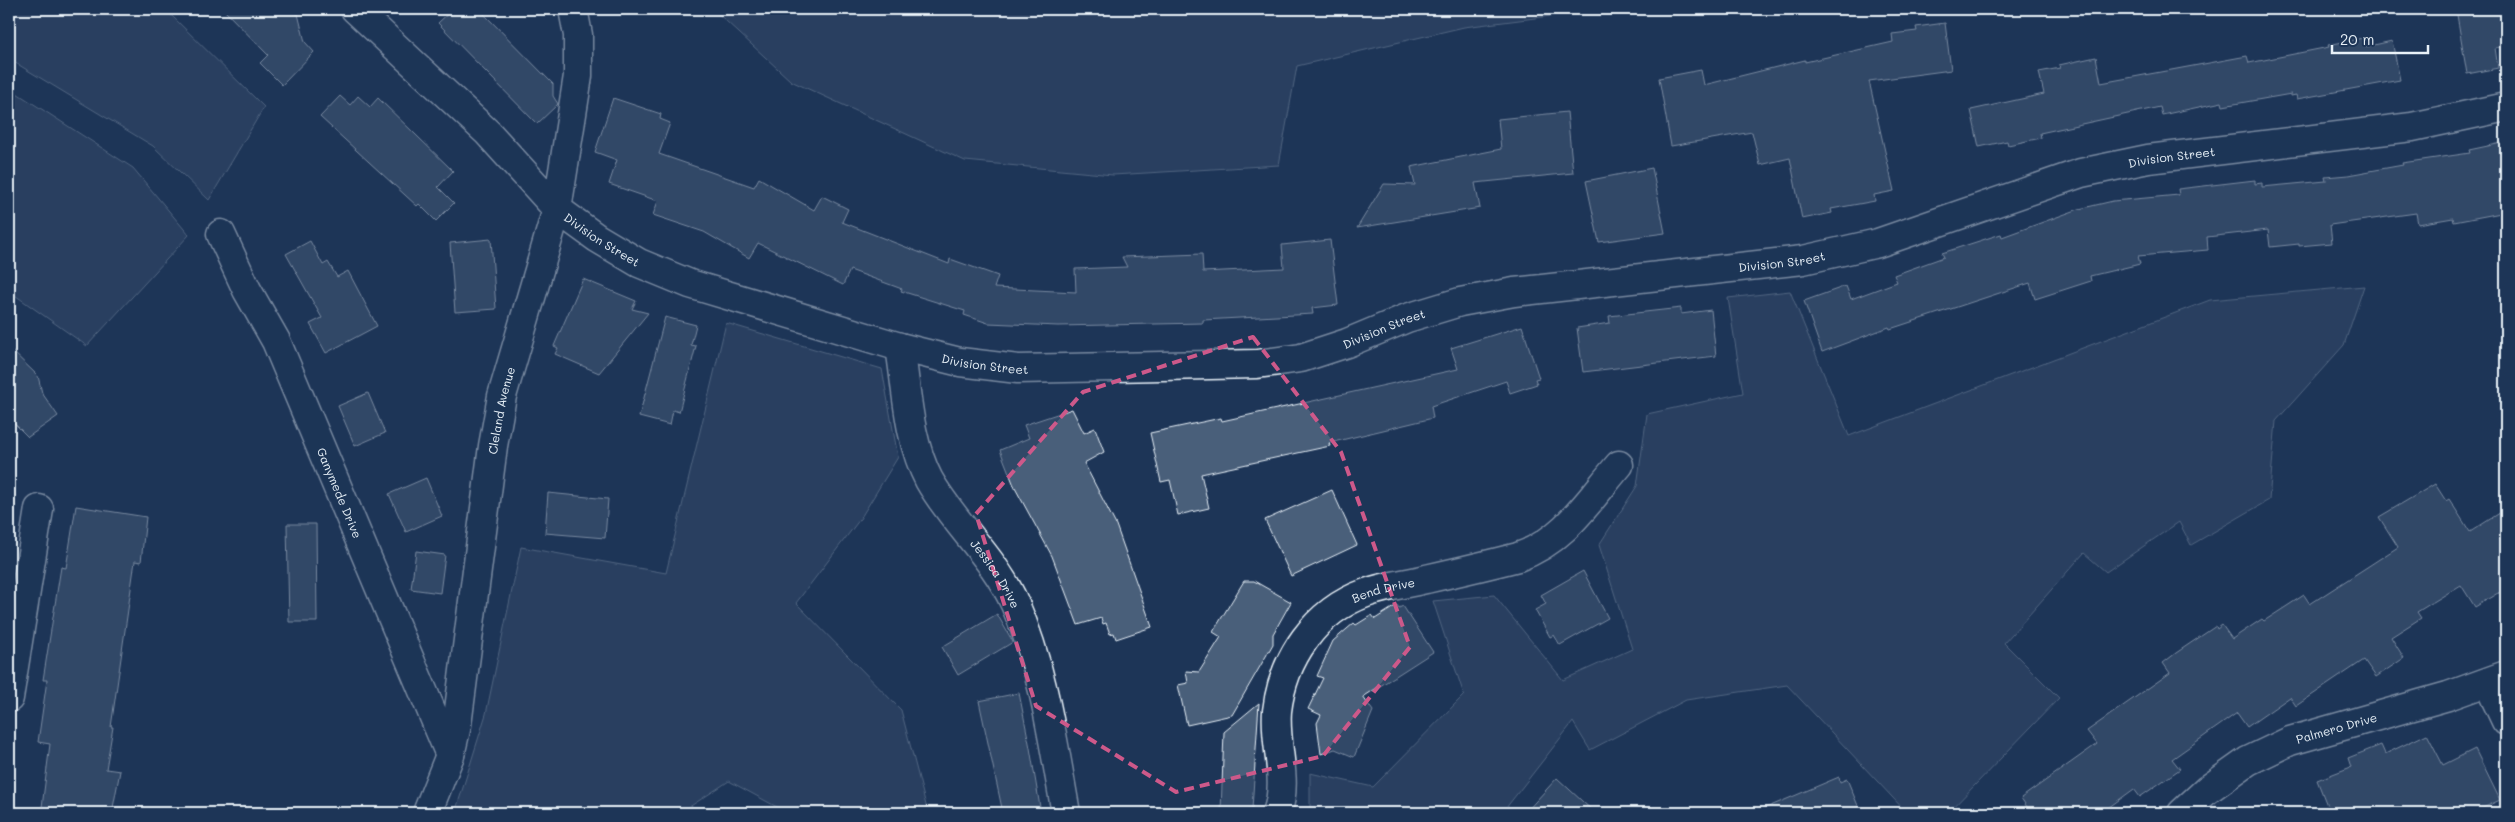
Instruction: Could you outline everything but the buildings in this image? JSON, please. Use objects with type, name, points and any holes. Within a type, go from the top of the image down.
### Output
[{"type":"street","name":"Division Street","points":[[355,9],[488,133],[557,209],[596,238],[639,263],[690,284],[900,347],[960,362],[1018,369],[1257,364],[1301,358],[1347,343],[1407,318],[1460,302],[1514,292],[1803,260],[1878,243],[2081,173],[2148,159],[2412,127],[2506,107]]},
{"type":"street","name":"Cleland Avenue","points":[[427,813],[450,755],[457,725],[493,446],[502,396],[557,209],[578,76],[578,35],[573,9]]},
{"type":"street","name":"Ganymede Drive","points":[[221,234],[247,290],[276,341],[450,755]]},
{"type":"street","name":"Jessica Drive","points":[[900,347],[914,441],[928,478],[946,506],[987,555],[1014,602],[1034,652],[1066,813]]},
{"type":"street","name":"Bend Drive","points":[[1278,813],[1282,774],[1277,713],[1281,687],[1291,659],[1310,631],[1337,608],[1366,593],[1518,557],[1538,550],[1557,537],[1619,465]]},
{"type":"street","points":[[9,698],[39,509]]},
{"type":"street","points":[[2497,679],[2506,721]]},
{"type":"street","name":"Palmero Drive","points":[[2182,813],[2206,790],[2248,761],[2290,742],[2497,679]]},
{"type":"highlighted area","points":[[1253,337],[1341,452],[1410,647],[1323,756],[1176,792],[1036,706],[976,514],[1083,392]]},
{"type":"shaded area","points":[[9,9],[165,9],[264,107],[209,200],[153,146],[9,59]]},
{"type":"shaded area","points":[[713,9],[1606,9],[1464,27],[1297,66],[1279,165],[1113,175],[965,161],[791,81]]},
{"type":"shaded area","points":[[9,88],[133,168],[189,235],[87,346],[9,291]]},
{"type":"shaded area","points":[[2364,286],[2344,345],[2276,421],[2269,500],[2191,545],[2179,522],[2106,572],[2084,553],[2004,643],[2059,698],[1948,813],[1907,813],[1787,685],[1686,700],[1590,750],[1573,722],[1502,813],[1310,813],[1310,773],[1373,787],[1464,695],[1433,601],[1494,595],[1563,680],[1632,649],[1599,545],[1637,486],[1647,414],[1743,393],[1728,298],[1790,291],[1849,436],[2210,300]]},
{"type":"shaded area","points":[[726,323],[882,369],[898,457],[860,519],[796,603],[901,710],[928,813],[788,813],[729,781],[680,813],[455,813],[486,714],[521,547],[666,573]]}]
